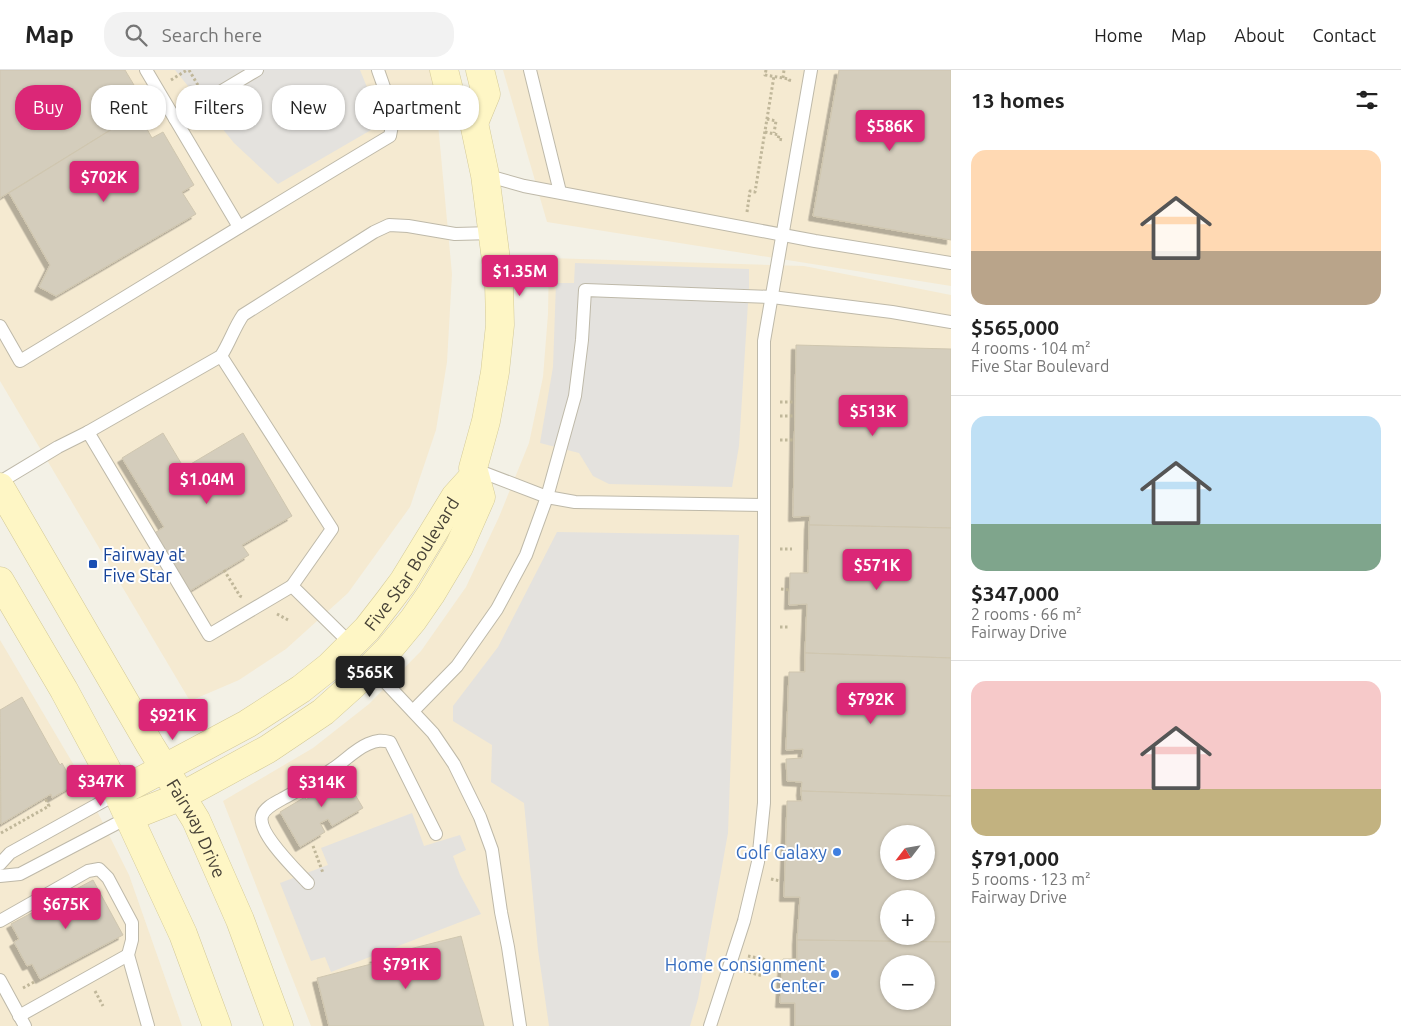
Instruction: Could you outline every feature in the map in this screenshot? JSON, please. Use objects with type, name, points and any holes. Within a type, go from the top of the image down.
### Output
[{"type":"street","points":[[444,70],[448,85]]},
{"type":"street","points":[[479,112],[486,94],[480,70]]},
{"type":"street","name":"Five Star Boulevard","points":[[118,793],[208,746],[272,709],[323,672],[352,645],[403,582],[454,497],[473,472],[486,421],[495,372],[500,325],[498,283],[486,175],[475,130]]},
{"type":"street","name":"Five Star Boulevard","points":[[129,817],[182,796],[268,749],[293,733],[323,712],[389,649],[414,620],[459,547],[481,497],[473,472]]},
{"type":"street","name":"Fairway Drive","points":[[0,487],[200,828],[240,920],[279,1026]]},
{"type":"street","points":[[0,581],[64,690],[118,793],[183,934],[217,1026]]},
{"type":"lane","points":[[146,70],[239,226]]},
{"type":"lane","points":[[175,119],[257,70]]},
{"type":"lane","points":[[0,326],[20,361],[196,255],[239,226],[390,136],[392,128],[390,108],[378,70]]},
{"type":"lane","points":[[530,70],[560,192]]},
{"type":"lane","points":[[710,1026],[744,921],[758,862],[764,803],[764,341],[811,70]]},
{"type":"lane","points":[[486,175],[524,186],[744,228],[951,263]]},
{"type":"lane","points":[[0,482],[58,447],[88,432],[221,356],[229,343],[234,328],[243,315],[374,232],[389,225],[408,226],[455,234],[493,233]]},
{"type":"lane","points":[[413,711],[457,666],[497,609],[526,555],[547,498],[575,396],[586,290],[772,297],[892,312],[951,322]]},
{"type":"lane","points":[[88,432],[208,635],[292,586],[332,529],[221,356]]},
{"type":"lane","points":[[473,472],[547,498],[575,502],[763,505]]},
{"type":"lane","points":[[292,586],[352,645]]},
{"type":"lane","points":[[371,667],[433,733],[454,764],[480,817],[492,850],[499,904],[508,947],[520,1026]]},
{"type":"lane","points":[[308,884],[275,848],[262,824],[261,817],[264,811],[274,804],[332,770],[355,750],[368,744],[380,740],[390,742],[436,834]]},
{"type":"lane","points":[[0,864],[10,853],[118,793]]},
{"type":"lane","points":[[0,876],[20,874],[129,817]]},
{"type":"lane","points":[[0,921],[88,871],[99,869],[108,878],[132,923],[132,940],[128,955],[148,1026]]},
{"type":"lane","points":[[0,980],[22,1021],[128,955]]},
{"type":"path","points":[[783,78],[784,70]]},
{"type":"path","points":[[744,228],[750,191],[755,192],[774,76]]},
{"type":"path","points":[[767,119],[776,121],[774,134]]},
{"type":"path","points":[[2,833],[49,806],[44,798]]},
{"type":"path","points":[[313,846],[325,877]]},
{"type":"shaded area","points":[[0,70],[433,70],[434,85],[355,85],[355,130],[439,130],[452,274],[447,362],[436,430],[410,507],[348,593],[286,649],[239,680],[190,701],[0,381]]},
{"type":"shaded area","points":[[175,70],[360,70],[366,85],[355,85],[355,130],[371,130],[278,184],[234,143],[223,130],[262,130],[262,85],[187,85]]},
{"type":"shaded area","points":[[503,70],[951,70],[951,286],[547,222]]},
{"type":"shaded area","points":[[549,258],[804,266],[951,295],[951,1026],[311,1026],[223,801],[313,748],[369,704],[421,651],[466,587],[499,517],[529,443],[543,377],[548,314]]},
{"type":"shaded area","points":[[575,263],[749,269],[739,446],[732,487],[609,484],[593,476],[579,453],[540,443],[553,367],[556,283],[574,283]]},
{"type":"shaded area","points":[[557,532],[739,535],[728,833],[698,999],[690,1026],[549,1026],[538,950],[524,803],[491,782],[492,745],[453,721],[453,706],[498,647]]},
{"type":"shaded area","points":[[0,640],[75,767],[129,875],[182,1026],[0,1026]]},
{"type":"shaded area","points":[[412,813],[424,846],[460,835],[466,850],[453,856],[460,875],[481,914],[331,972],[325,957],[311,961],[280,883],[328,865],[321,848]]},
{"type":"building","points":[[0,70],[125,70],[134,85],[91,85],[91,130],[110,130],[0,198]]},
{"type":"building","points":[[839,70],[951,70],[951,240],[813,216]]},
{"type":"building","points":[[111,130],[148,130],[152,138],[163,132],[194,185],[182,192],[196,214],[56,296],[39,287],[50,265],[9,193]]},
{"type":"building","points":[[796,345],[951,349],[951,528],[809,525],[810,516],[793,517]]},
{"type":"building","points":[[163,433],[184,468],[243,433],[292,516],[242,545],[249,555],[188,592],[153,534],[164,527],[122,458]]},
{"type":"building","points":[[809,525],[951,528],[951,658],[805,653],[807,604],[789,605],[790,573],[808,573]]},
{"type":"building","points":[[805,653],[951,658],[951,796],[801,791],[802,782],[787,781],[786,759],[802,758],[803,749],[786,750],[789,672],[805,672]]},
{"type":"building","points":[[22,697],[60,765],[62,763],[74,785],[52,798],[51,794],[1,824],[0,710]]},
{"type":"building","points":[[340,769],[363,808],[332,826],[328,819],[320,823],[325,832],[300,847],[280,812],[305,797],[306,800],[313,795],[309,788]]},
{"type":"building","name":"Golf Galaxy","points":[[801,791],[951,796],[951,942],[935,942],[935,890],[880,890],[880,941],[797,940],[800,897],[784,897],[787,801],[802,801]]},
{"type":"building","points":[[93,880],[123,935],[40,979],[32,964],[27,966],[14,942],[19,939],[11,924]]},
{"type":"building","points":[[461,936],[484,1026],[329,1026],[317,978],[375,963],[374,958]]},
{"type":"building","name":"Home Consignment Center","points":[[797,940],[880,941],[880,945],[935,945],[935,942],[951,942],[951,1026],[795,1026],[795,1003],[780,1003],[783,959],[797,959]]},
{"type":"place","name":"Fairway at Five Star","points":[[93,564]]},
{"type":"place","name":"Golf Galaxy","points":[[837,852]]},
{"type":"place","name":"Home Consignment Center","points":[[835,974]]}]
